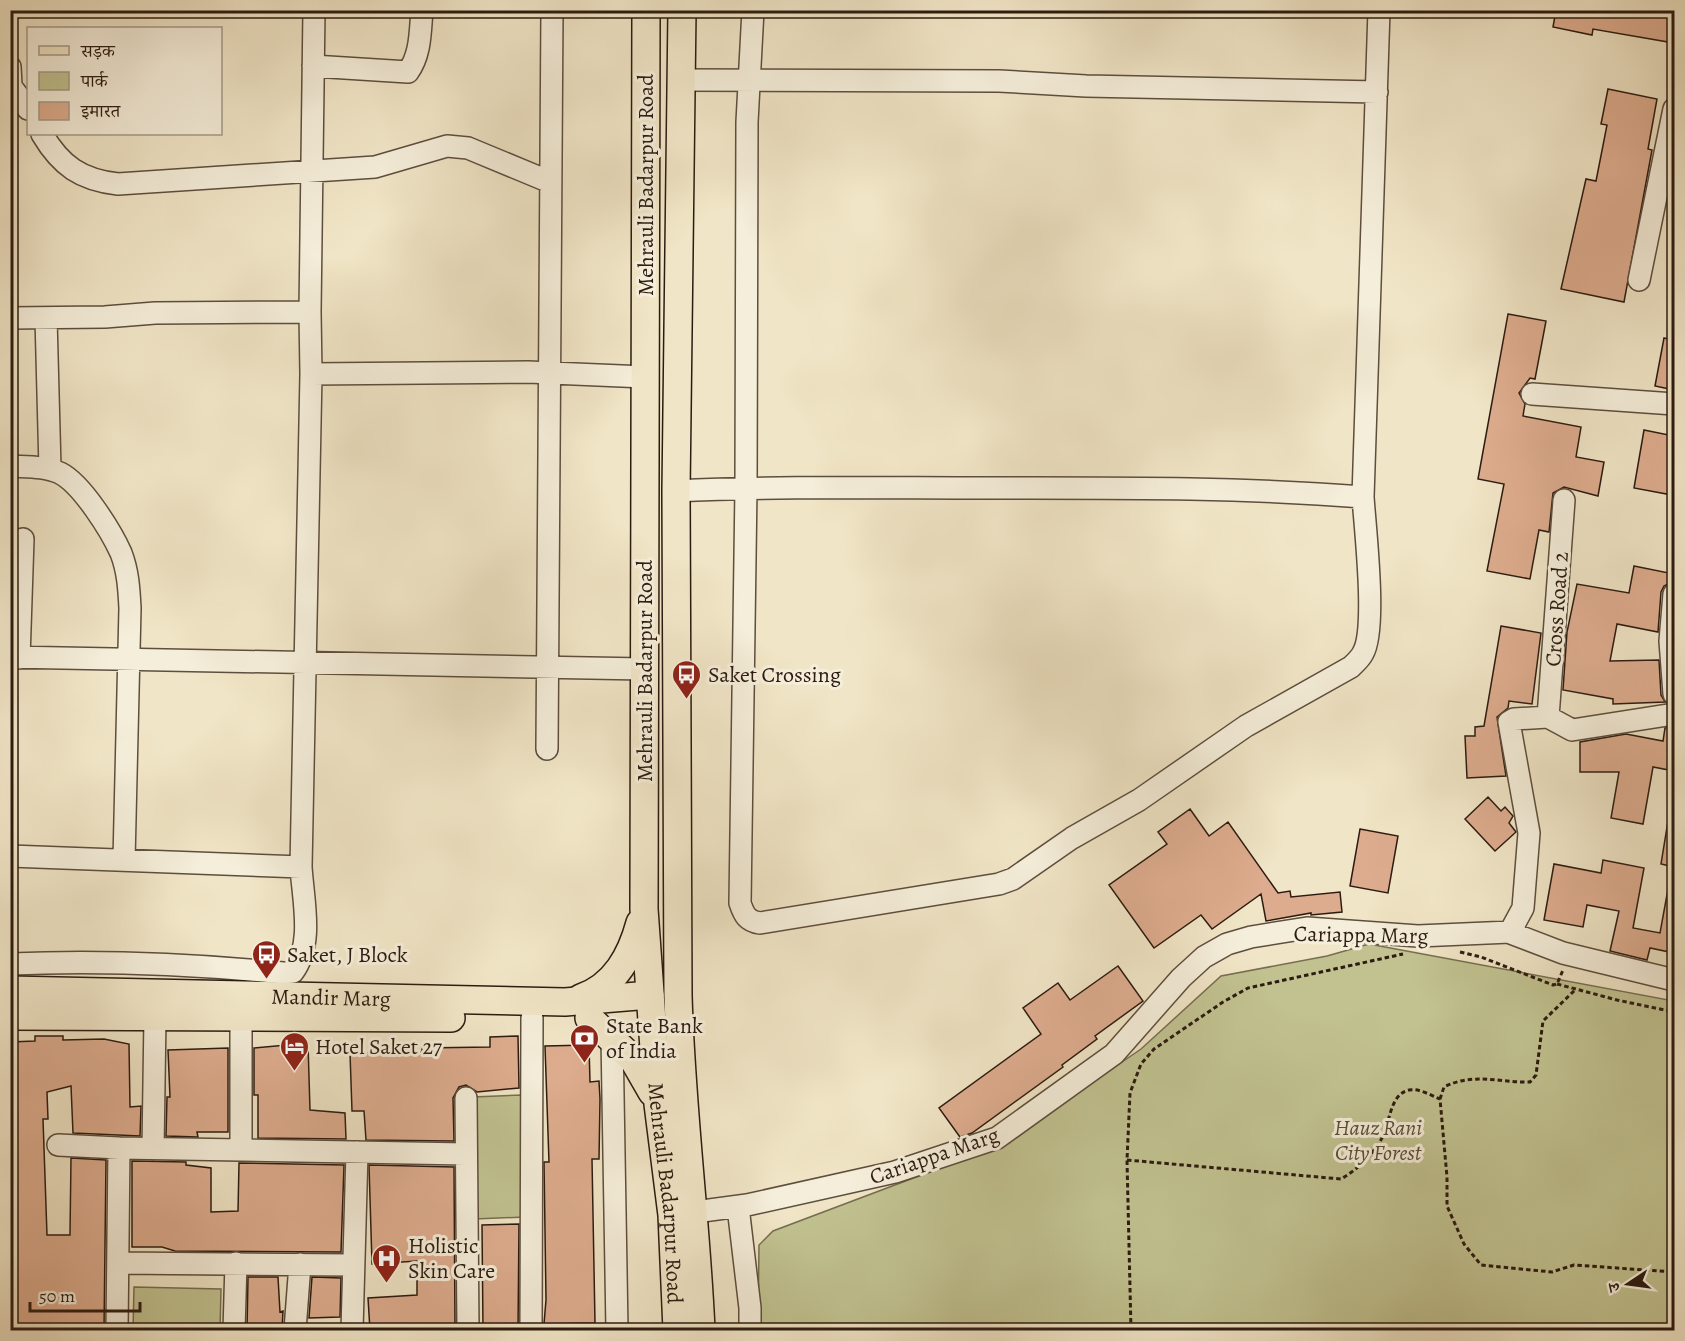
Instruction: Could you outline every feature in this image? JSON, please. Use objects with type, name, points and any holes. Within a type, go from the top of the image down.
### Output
[{"type":"main road","name":"Mehrauli Badarpur Road","points":[[646,10],[644,909],[658,1104],[672,1215],[677,1330]]},
{"type":"main road","name":"Mehrauli Badarpur Road","points":[[682,10],[676,491],[678,994],[680,1053],[695,1212],[701,1330]]},
{"type":"main road","points":[[644,624],[676,623]]},
{"type":"main road","points":[[566,1002],[592,994],[619,970],[633,947],[644,909]]},
{"type":"main road","name":"Mandir Marg","points":[[10,990],[650,1004]]},
{"type":"main road","name":"Mandir Marg","points":[[10,1016],[589,1018],[650,1004]]},
{"type":"main road","points":[[589,1018],[633,1059],[658,1104]]},
{"type":"street","points":[[10,964],[92,961],[193,964],[293,972],[301,961],[305,943],[301,867],[314,10]]},
{"type":"street","points":[[313,66],[408,72],[414,63],[419,45],[422,10]]},
{"type":"street","points":[[547,749],[552,10]]},
{"type":"street","points":[[753,10],[746,215],[746,488],[740,903],[744,915],[751,922],[760,923],[999,884],[1013,879],[1072,838],[1139,800],[1246,726],[1351,667],[1364,652],[1367,641],[1369,576],[1363,496],[1379,10]]},
{"type":"street","points":[[11,79],[27,107]]},
{"type":"street","points":[[681,80],[999,81],[1086,86],[1377,92]]},
{"type":"street","points":[[1640,280],[1674,109]]},
{"type":"street","points":[[43,135],[71,168],[93,181],[118,184],[268,173],[313,173],[375,167],[447,146],[468,148],[550,182]]},
{"type":"street","points":[[10,318],[155,313],[310,312]]},
{"type":"street","points":[[46,318],[50,469]]},
{"type":"street","points":[[310,374],[549,373],[645,377]]},
{"type":"street","points":[[1532,394],[1674,404]]},
{"type":"street","points":[[10,466],[50,469],[63,475],[77,487],[109,532],[121,554],[129,582],[124,860]]},
{"type":"street","points":[[676,491],[746,488],[1113,488],[1267,491],[1363,496]]},
{"type":"street","name":"Cross Road 2","points":[[1548,717],[1564,500]]},
{"type":"street","points":[[23,539],[16,596],[15,657],[644,669]]},
{"type":"street","points":[[1674,594],[1670,641],[1674,694]]},
{"type":"street","points":[[1674,714],[1572,730],[1548,717],[1515,718],[1509,722],[1528,833],[1523,908],[1508,932],[1563,953],[1674,980]]},
{"type":"street","points":[[10,856],[301,867]]},
{"type":"street","name":"Cariappa Marg","points":[[695,1212],[738,1207],[895,1172],[997,1138],[1114,1054],[1181,978],[1204,957],[1227,944],[1251,937],[1308,928],[1418,936],[1508,932]]},
{"type":"street","points":[[153,1149],[155,1017]]},
{"type":"street","points":[[241,1017],[241,1150]]},
{"type":"street","points":[[531,1330],[532,1018]]},
{"type":"street","points":[[612,1037],[617,1330]]},
{"type":"street","points":[[466,1098],[468,1330]]},
{"type":"street","points":[[58,1145],[153,1149],[466,1154]]},
{"type":"street","points":[[117,1330],[118,1148]]},
{"type":"street","points":[[352,1330],[352,1265],[357,1152]]},
{"type":"street","points":[[738,1207],[750,1308],[750,1330]]},
{"type":"street","points":[[118,1263],[352,1265]]},
{"type":"street","points":[[234,1330],[236,1263]]},
{"type":"street","points":[[295,1330],[300,1264]]},
{"type":"path","points":[[1131,1330],[1127,1160],[1130,1093],[1141,1064],[1154,1049],[1223,1002],[1248,988],[1412,952]]},
{"type":"path","points":[[1458,952],[1481,957],[1553,986],[1557,984],[1674,1012]]},
{"type":"path","points":[[1557,984],[1563,973],[1563,953]]},
{"type":"path","points":[[1576,989],[1543,1021],[1536,1075],[1530,1082],[1474,1078],[1457,1080],[1444,1087],[1440,1099],[1447,1177],[1447,1206],[1464,1244],[1481,1264],[1552,1272],[1574,1265],[1674,1272]]},
{"type":"path","points":[[1127,1160],[1341,1179],[1364,1162],[1383,1136],[1396,1098],[1408,1090],[1419,1090],[1440,1099]]},
{"type":"green space","name":"Hauz Rani City Forest","points":[[1369,944],[1674,1001],[1674,1330],[758,1330],[759,1245],[773,1231],[1001,1145],[1141,1049],[1221,976],[1327,956]]},
{"type":"green space","points":[[522,1095],[525,1217],[474,1219],[473,1097]]},
{"type":"green space","points":[[134,1287],[221,1289],[220,1330],[133,1330]]},
{"type":"building","points":[[1556,10],[1674,10],[1674,43],[1593,29],[1592,35],[1553,27]]},
{"type":"building","points":[[1608,89],[1657,99],[1648,149],[1652,150],[1624,302],[1561,289],[1586,179],[1596,181],[1607,125],[1601,124]]},
{"type":"building","points":[[1508,314],[1546,321],[1535,379],[1530,378],[1519,393],[1525,404],[1523,416],[1581,427],[1576,457],[1604,462],[1598,496],[1564,487],[1553,493],[1549,532],[1539,530],[1530,579],[1487,571],[1504,484],[1478,479]]},
{"type":"building","points":[[1664,338],[1674,340],[1674,390],[1655,386]]},
{"type":"building","points":[[1644,430],[1674,436],[1672,495],[1634,488]]},
{"type":"building","points":[[1634,566],[1674,574],[1674,581],[1664,586],[1661,592],[1658,632],[1617,624],[1610,661],[1659,660],[1661,695],[1665,702],[1613,704],[1613,699],[1563,690],[1567,632],[1577,584],[1629,593]]},
{"type":"building","points":[[1501,626],[1541,633],[1532,704],[1509,701],[1508,708],[1497,717],[1506,776],[1467,778],[1465,736],[1475,736],[1475,727],[1484,726]]},
{"type":"building","points":[[1674,727],[1674,771],[1653,767],[1643,824],[1611,818],[1619,772],[1580,772],[1580,742],[1626,734],[1663,741],[1665,728]]},
{"type":"building","points":[[1488,797],[1501,811],[1505,807],[1513,816],[1509,823],[1516,832],[1495,851],[1465,819]]},
{"type":"building","points":[[1190,809],[1209,836],[1228,822],[1278,893],[1290,891],[1291,897],[1340,892],[1342,912],[1311,915],[1311,913],[1266,921],[1261,894],[1212,929],[1201,915],[1154,948],[1109,885],[1167,844],[1158,832]]},
{"type":"building","points":[[1668,821],[1674,821],[1674,867],[1661,864]]},
{"type":"building","points":[[1360,829],[1398,836],[1388,893],[1350,886]]},
{"type":"building","points":[[1603,860],[1644,868],[1633,928],[1660,933],[1668,889],[1674,890],[1674,953],[1650,948],[1647,960],[1610,951],[1619,911],[1587,905],[1583,927],[1544,920],[1554,864],[1601,873]]},
{"type":"building","points":[[1118,966],[1143,1001],[1095,1036],[1097,1039],[1062,1065],[1063,1067],[972,1133],[960,1137],[939,1108],[1041,1034],[1023,1008],[1058,983],[1070,1000]]},
{"type":"building","points":[[35,1036],[63,1036],[63,1040],[104,1039],[129,1044],[130,1107],[141,1106],[140,1136],[73,1133],[71,1086],[47,1092],[48,1119],[43,1119],[47,1235],[70,1235],[71,1158],[106,1160],[104,1330],[10,1330],[10,1042],[35,1041]]},
{"type":"building","points":[[518,1036],[519,1088],[477,1092],[466,1085],[459,1087],[453,1098],[454,1141],[366,1140],[364,1111],[352,1111],[350,1053],[422,1052],[422,1048],[490,1047],[490,1037]]},
{"type":"building","points":[[308,1043],[310,1110],[345,1113],[346,1139],[258,1138],[258,1095],[254,1095],[254,1048]]},
{"type":"building","points":[[589,1045],[590,1082],[599,1081],[600,1099],[599,1159],[592,1159],[595,1323],[544,1324],[546,1300],[544,1162],[549,1162],[545,1046]]},
{"type":"building","points":[[228,1048],[228,1132],[197,1132],[198,1137],[166,1136],[167,1097],[170,1097],[168,1050]]},
{"type":"building","points":[[132,1161],[186,1162],[186,1165],[211,1168],[211,1212],[238,1211],[239,1163],[344,1165],[341,1252],[175,1251],[162,1247],[132,1247]]},
{"type":"building","points":[[369,1165],[454,1167],[455,1328],[370,1330],[368,1298],[417,1295],[417,1261],[372,1264]]},
{"type":"building","points":[[519,1224],[518,1330],[483,1330],[482,1225]]},
{"type":"building","points":[[248,1277],[278,1277],[280,1312],[283,1311],[282,1330],[247,1330]]},
{"type":"building","points":[[312,1277],[341,1278],[340,1317],[309,1318]]},
{"type":"place","name":"Saket Crossing","points":[[687,700]]},
{"type":"place","name":"Saket, J Block","points":[[266,980]]},
{"type":"place","name":"State Bank of India","points":[[585,1064]]},
{"type":"place","name":"Hotel Saket 27","points":[[294,1072]]},
{"type":"place","name":"Holistic Skin Care","points":[[387,1284]]}]
